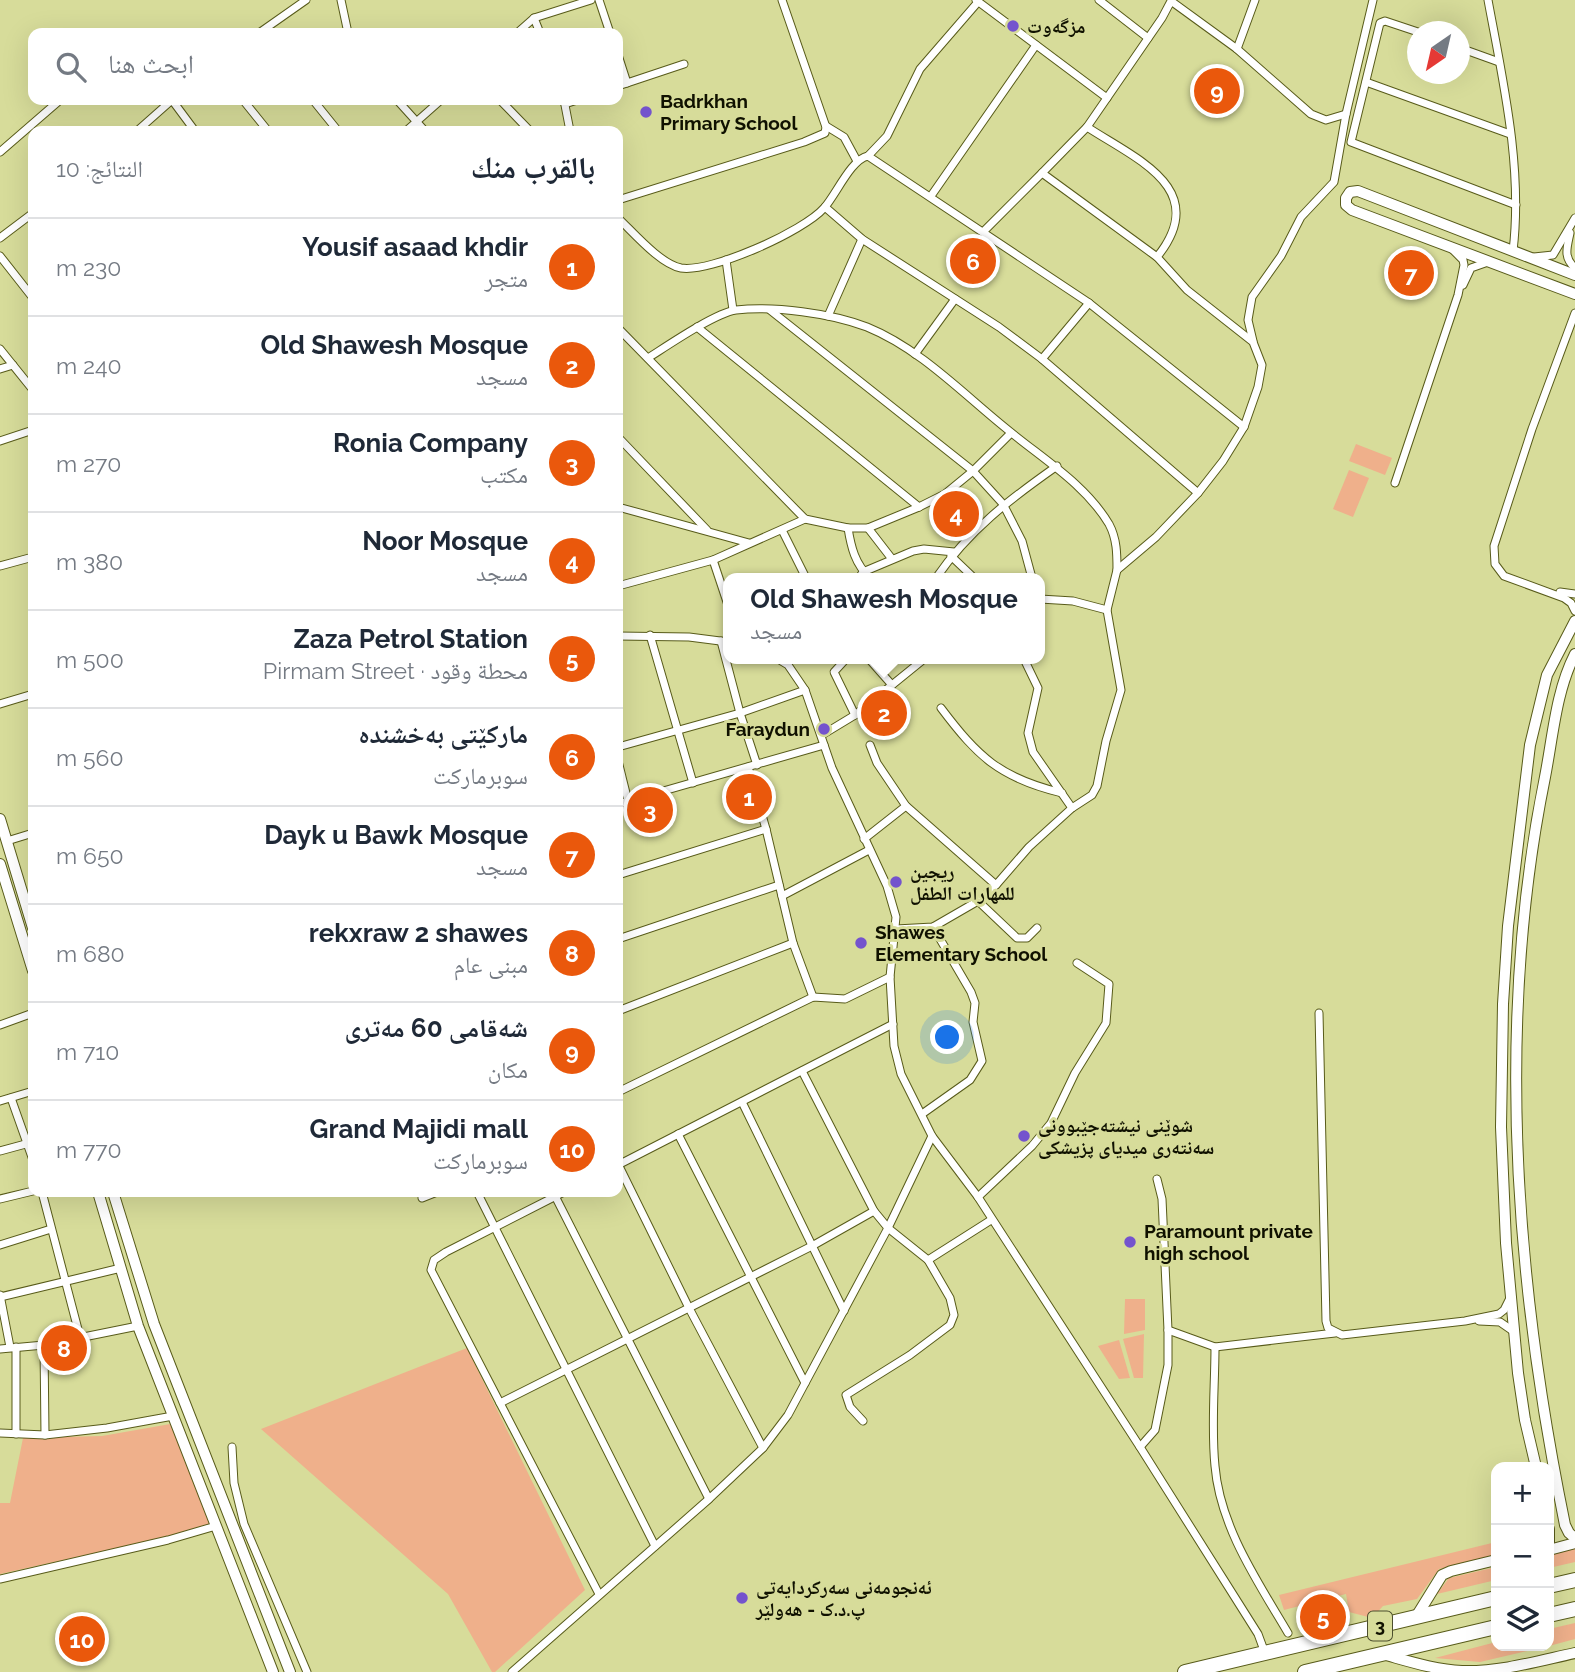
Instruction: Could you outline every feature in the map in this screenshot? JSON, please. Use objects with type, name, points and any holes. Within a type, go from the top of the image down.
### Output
[{"type":"highway","points":[[1554,1585],[1575,1580]]},
{"type":"highway","name":"3","points":[[1185,1672],[1491,1599]]},
{"type":"highway","points":[[1554,1614],[1575,1609]]},
{"type":"highway","name":"3","points":[[1305,1672],[1491,1628]]},
{"type":"street","points":[[267,28],[306,0]]},
{"type":"street","points":[[341,0],[347,28]]},
{"type":"street","points":[[558,0],[561,10]]},
{"type":"street","points":[[523,28],[534,18],[591,0]]},
{"type":"street","points":[[599,0],[608,28]]},
{"type":"street","points":[[623,198],[825,133],[826,126],[782,0]]},
{"type":"street","points":[[988,9],[995,0]]},
{"type":"street","points":[[1099,0],[1148,38]]},
{"type":"street","points":[[983,232],[1087,127],[1171,0],[1237,50],[1318,119],[1326,120],[1346,114]]},
{"type":"street","points":[[1237,50],[1255,0]]},
{"type":"street","points":[[1117,570],[1156,537],[1198,493],[1244,428],[1258,387],[1262,365],[1248,320],[1252,297],[1281,256],[1301,217],[1334,182],[1346,114],[1373,0]]},
{"type":"street","points":[[1488,0],[1510,134],[1516,205],[1513,251]]},
{"type":"street","points":[[623,223],[663,259],[680,268],[726,260],[789,233],[825,208],[858,161],[868,156],[887,136],[920,69],[977,1],[1107,98]]},
{"type":"street","points":[[534,18],[538,28]]},
{"type":"street","points":[[1407,28],[1389,22],[1380,23],[1351,142],[1516,205]]},
{"type":"street","points":[[931,196],[1036,45]]},
{"type":"street","points":[[1470,52],[1499,62]]},
{"type":"street","points":[[623,84],[684,64]]},
{"type":"street","points":[[623,71],[627,83]]},
{"type":"street","points":[[1366,82],[1510,134]]},
{"type":"street","points":[[30,126],[54,105]]},
{"type":"street","points":[[143,126],[166,105]]},
{"type":"street","points":[[176,105],[191,126]]},
{"type":"street","points":[[247,105],[264,126]]},
{"type":"street","points":[[317,105],[334,126]]},
{"type":"street","points":[[401,105],[419,126]]},
{"type":"street","points":[[412,126],[436,105]]},
{"type":"street","points":[[504,105],[525,126]]},
{"type":"street","points":[[565,105],[568,126]]},
{"type":"street","points":[[826,126],[844,137],[858,161]]},
{"type":"street","points":[[1087,127],[1159,174],[1169,187],[1176,203],[1174,232],[1157,257]]},
{"type":"street","points":[[0,152],[28,128]]},
{"type":"street","points":[[868,156],[1089,303],[1244,428]]},
{"type":"street","points":[[1042,173],[1157,257],[1188,290],[1253,342]]},
{"type":"street","points":[[1573,295],[1492,261],[1352,210],[1346,205],[1346,198],[1350,192],[1358,191],[1575,275]]},
{"type":"street","points":[[825,208],[862,239],[1042,359],[1198,493]]},
{"type":"street","points":[[0,238],[28,217]]},
{"type":"street","points":[[1530,257],[1553,255],[1573,222]]},
{"type":"street","points":[[1573,222],[1566,253],[1568,261],[1575,268]]},
{"type":"street","points":[[828,316],[862,239]]},
{"type":"street","points":[[1448,245],[1463,260],[1458,295]]},
{"type":"street","points":[[0,256],[28,292]]},
{"type":"street","points":[[726,260],[733,310]]},
{"type":"street","points":[[1395,483],[1458,295],[1471,268],[1492,261]]},
{"type":"street","points":[[915,354],[955,299]]},
{"type":"street","points":[[1042,359],[1089,303]]},
{"type":"street","points":[[648,358],[697,327],[733,310],[770,310],[828,316],[869,328],[915,354],[1011,433],[1057,466],[1102,513],[1110,526],[1117,551],[1117,570],[1107,610],[1121,690],[1106,741],[1097,786],[1087,800],[1072,808],[1029,847],[996,885],[978,901],[933,927],[896,929]]},
{"type":"street","points":[[770,310],[973,471],[1003,504],[1022,541],[1031,573]]},
{"type":"street","points":[[1575,313],[1532,429],[1494,546],[1495,564],[1504,576],[1564,598],[1571,603],[1575,611]]},
{"type":"street","points":[[1570,331],[1575,323]]},
{"type":"street","points":[[697,327],[919,508]]},
{"type":"street","points":[[623,333],[805,519],[848,528],[868,528],[919,508],[945,494],[973,471],[1011,433]]},
{"type":"street","points":[[0,349],[28,384]]},
{"type":"street","points":[[0,369],[13,365]]},
{"type":"street","points":[[0,441],[28,432]]},
{"type":"street","points":[[623,443],[707,530]]},
{"type":"street","points":[[939,573],[952,554],[1003,504],[1057,466]]},
{"type":"street","points":[[623,510],[750,543]]},
{"type":"street","points":[[623,585],[713,560],[805,519]]},
{"type":"street","points":[[848,528],[852,553],[860,573]]},
{"type":"street","points":[[868,528],[892,559]]},
{"type":"street","points":[[782,530],[804,573]]},
{"type":"street","points":[[865,573],[892,559],[924,549],[952,554],[969,573]]},
{"type":"street","points":[[0,566],[28,558]]},
{"type":"street","points":[[713,560],[723,590]]},
{"type":"street","points":[[1539,587],[1575,594]]},
{"type":"street","points":[[1045,599],[1073,601],[1107,610]]},
{"type":"street","points":[[1535,1462],[1525,1420],[1517,1359],[1501,1161],[1503,1003],[1510,902],[1530,745],[1547,675],[1575,621]]},
{"type":"street","points":[[650,635],[693,783]]},
{"type":"street","points":[[623,636],[650,635],[723,641]]},
{"type":"street","points":[[1554,1548],[1575,1540],[1565,1525],[1551,1459],[1525,1278],[1520,1204],[1518,1043],[1525,914],[1544,779],[1562,682],[1575,654]]},
{"type":"street","points":[[730,664],[740,713],[757,765]]},
{"type":"street","points":[[791,664],[806,690],[824,745],[887,886],[896,917],[890,977],[894,1046],[901,1074],[932,1136],[978,1197],[1140,1447],[1258,1634],[1265,1653]]},
{"type":"street","points":[[841,664],[834,672],[855,715]]},
{"type":"street","points":[[873,664],[892,685]]},
{"type":"street","points":[[822,735],[855,715],[918,664]]},
{"type":"street","points":[[1026,664],[1038,688],[1028,733],[1033,752],[1072,808]]},
{"type":"street","points":[[623,745],[740,713],[806,690]]},
{"type":"street","points":[[0,704],[28,696]]},
{"type":"street","points":[[1539,704],[1537,739],[1541,741],[1547,738],[1558,706]]},
{"type":"street","points":[[941,708],[962,736],[995,766],[1034,786],[1062,793]]},
{"type":"street","points":[[870,744],[877,763],[906,806],[996,885]]},
{"type":"street","points":[[623,802],[824,745]]},
{"type":"street","points":[[1527,774],[1533,757],[1539,753],[1543,756],[1544,779]]},
{"type":"street","points":[[748,767],[793,943],[813,997]]},
{"type":"street","points":[[623,781],[628,801]]},
{"type":"street","points":[[864,839],[906,806]]},
{"type":"street","points":[[0,819],[28,895]]},
{"type":"street","points":[[623,873],[766,829]]},
{"type":"street","points":[[7,841],[28,835]]},
{"type":"street","points":[[782,896],[869,850]]},
{"type":"street","points":[[0,864],[28,955]]},
{"type":"street","points":[[623,937],[779,886]]},
{"type":"street","points":[[978,901],[1017,938],[1027,939],[1037,928]]},
{"type":"street","points":[[922,1114],[970,1080],[982,1061],[973,1022],[975,1003],[971,992],[933,927]]},
{"type":"street","points":[[623,1009],[793,943]]},
{"type":"street","points":[[978,1197],[1032,1146],[1051,1123],[1075,1073],[1106,1023],[1109,984],[1077,963]]},
{"type":"street","points":[[623,1090],[813,997],[845,999],[890,977]]},
{"type":"street","points":[[1319,1013],[1328,1328],[1342,1335],[1465,1321],[1499,1314],[1511,1296]]},
{"type":"street","points":[[0,1025],[28,1015]]},
{"type":"street","points":[[623,1162],[892,1024]]},
{"type":"street","points":[[802,1071],[874,1211],[888,1228],[928,1260],[950,1298],[954,1315],[950,1325],[910,1355],[846,1395],[850,1407],[863,1421]]},
{"type":"street","points":[[0,1101],[28,1093]]},
{"type":"street","points":[[11,1098],[28,1135]]},
{"type":"street","points":[[741,1102],[844,1311]]},
{"type":"street","points":[[678,1134],[805,1383]]},
{"type":"street","points":[[512,1672],[763,1448],[788,1415],[888,1228],[932,1136]]},
{"type":"street","points":[[0,1151],[28,1143]]},
{"type":"street","points":[[623,1174],[689,1308],[763,1448]]},
{"type":"street","points":[[1140,1447],[1155,1430],[1168,1365],[1163,1199],[1157,1179]]},
{"type":"street","points":[[0,1199],[28,1192]]},
{"type":"street","points":[[43,1197],[80,1337]]},
{"type":"street","points":[[100,1197],[138,1326],[273,1672]]},
{"type":"street","points":[[114,1197],[144,1296],[174,1378],[290,1672]]},
{"type":"street","points":[[480,1197],[655,1546]]},
{"type":"street","points":[[549,1197],[434,1259],[432,1270],[599,1594]]},
{"type":"street","points":[[556,1197],[709,1499]]},
{"type":"street","points":[[500,1403],[565,1368],[813,1246],[874,1211]]},
{"type":"street","points":[[928,1260],[991,1220]]},
{"type":"street","points":[[0,1245],[51,1229]]},
{"type":"street","points":[[16,1434],[13,1347],[0,1296],[121,1268]]},
{"type":"street","points":[[1465,1321],[1500,1322],[1515,1333]]},
{"type":"street","points":[[0,1349],[44,1345],[138,1326]]},
{"type":"street","points":[[1168,1330],[1214,1347],[1335,1333]]},
{"type":"street","points":[[44,1345],[45,1435]]},
{"type":"street","points":[[1214,1347],[1214,1467],[1223,1505],[1239,1547],[1288,1633]]},
{"type":"street","points":[[1517,1359],[1525,1391],[1531,1396],[1537,1389],[1536,1359]]},
{"type":"street","points":[[160,1383],[174,1378]]},
{"type":"street","points":[[1530,1438],[1531,1409],[1536,1407],[1546,1416]]},
{"type":"street","points":[[0,1433],[45,1435],[107,1428],[173,1416]]},
{"type":"street","points":[[232,1447],[234,1483],[244,1524],[307,1672]]},
{"type":"street","points":[[0,1579],[168,1540],[216,1526]]},
{"type":"street","points":[[1416,1617],[1442,1575],[1491,1561]]},
{"type":"street","points":[[1380,1654],[1460,1671],[1510,1667],[1575,1653]]},
{"type":"shaded area","points":[[1356,444],[1392,458],[1385,475],[1349,461]]},
{"type":"shaded area","points":[[1349,470],[1369,478],[1353,517],[1333,509]]},
{"type":"shaded area","points":[[1125,1299],[1145,1299],[1145,1330],[1124,1334]]},
{"type":"shaded area","points":[[1144,1334],[1143,1378],[1134,1378],[1123,1339]]},
{"type":"shaded area","points":[[1119,1340],[1130,1378],[1119,1379],[1098,1346]]},
{"type":"shaded area","points":[[467,1348],[585,1590],[495,1672],[492,1672],[448,1594],[261,1429]]},
{"type":"shaded area","points":[[176,1423],[216,1526],[0,1574],[0,1503],[10,1503],[23,1438],[102,1436]]},
{"type":"shaded area","points":[[1491,1543],[1491,1556],[1439,1569],[1417,1599],[1383,1606],[1372,1618],[1349,1612],[1346,1594],[1284,1610],[1279,1595]]},
{"type":"shaded area","points":[[1575,1548],[1575,1562],[1554,1567],[1554,1553]]},
{"type":"shaded area","points":[[1491,1568],[1491,1581],[1437,1594],[1449,1578]]},
{"type":"shaded area","points":[[1575,1623],[1575,1639],[1554,1645],[1554,1628]]},
{"type":"shaded area","points":[[1491,1643],[1491,1651],[1527,1651],[1480,1662],[1435,1658]]},
{"type":"place","name":"مزگەوت","points":[[1013,26]]},
{"type":"place","name":"شەقامی 60 مەتری","points":[[1217,91]]},
{"type":"place","name":"Badrkhan Primary School","points":[[646,112]]},
{"type":"place","name":"مارکێتی بەخشندە","points":[[973,261]]},
{"type":"place","name":"Dayk u Bawk Mosque","points":[[1411,273]]},
{"type":"place","name":"Noor Mosque","points":[[956,514]]},
{"type":"place","name":"Old Shawesh Mosque","points":[[884,713]]},
{"type":"place","name":"Faraydun","points":[[824,729]]},
{"type":"place","name":"Yousif asaad khdir","points":[[749,797]]},
{"type":"place","name":"Ronia Company","points":[[650,810]]},
{"type":"place","name":"ريجين للمهارات الطفل","points":[[896,882]]},
{"type":"place","name":"Shawes Elementary School","points":[[861,943]]},
{"type":"place","name":"شوێنی نیشتەجێبوونی سەنتەری میدیای پزیشکی","points":[[1024,1136]]},
{"type":"place","name":"Paramount private high school","points":[[1130,1242]]},
{"type":"place","name":"rekxraw 2 shawes","points":[[64,1348]]},
{"type":"place","name":"ئەنجومەنی سەرکردایەتی پ.د.ک - هەولێر","points":[[742,1598]]},
{"type":"place","name":"Zaza Petrol Station","points":[[1323,1617]]},
{"type":"place","name":"Grand Majidi mall","points":[[82,1639]]}]
